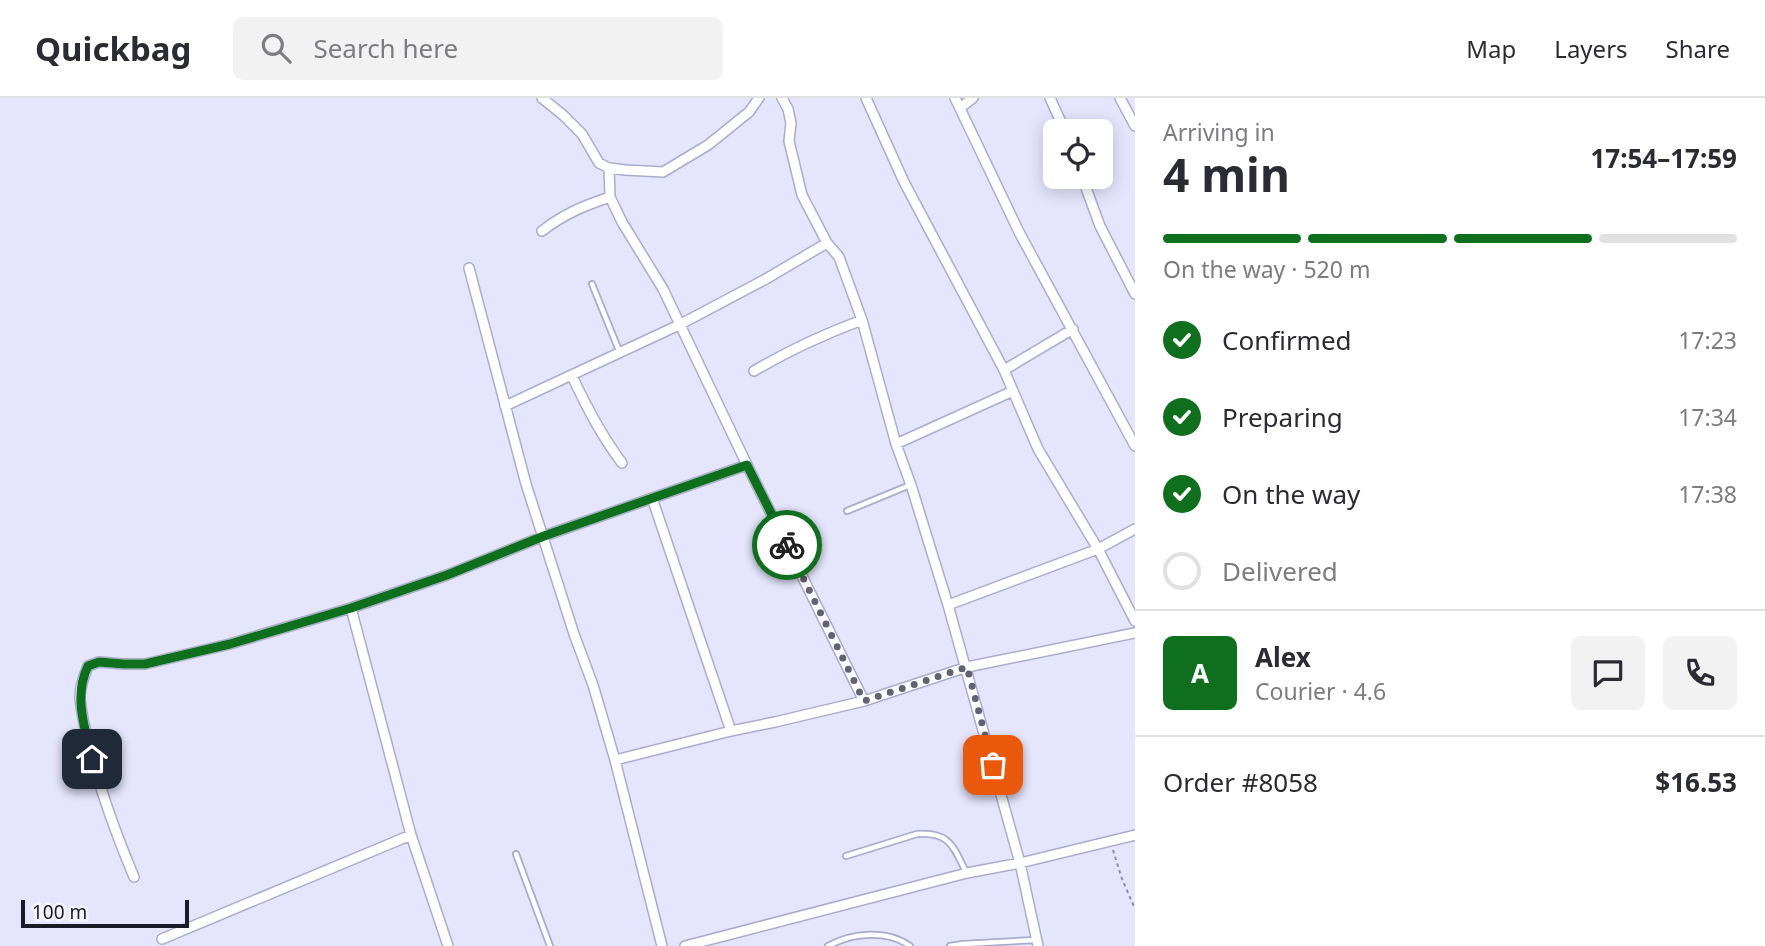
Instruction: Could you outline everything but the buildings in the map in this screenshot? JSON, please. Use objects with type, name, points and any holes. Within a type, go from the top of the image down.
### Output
[{"type":"street","points":[[542,98],[563,114],[582,134],[599,163],[609,168],[663,172],[708,145],[750,112],[759,98]]},
{"type":"street","points":[[782,98],[788,108],[791,123],[789,141],[802,195],[827,243],[839,257],[862,320],[896,444],[967,667],[1020,863],[1037,943]]},
{"type":"street","points":[[866,98],[904,182],[1004,370],[1038,449],[1098,549],[1135,621]]},
{"type":"street","points":[[955,98],[1019,232],[1135,446]]},
{"type":"street","points":[[960,108],[973,98]]},
{"type":"street","points":[[1050,98],[1060,119]]},
{"type":"street","points":[[1120,98],[1135,126]]},
{"type":"street","points":[[609,168],[610,197],[663,289],[864,701]]},
{"type":"street","points":[[1086,189],[1100,226],[1135,294]]},
{"type":"street","points":[[542,231],[558,218],[576,209],[610,197]]},
{"type":"street","points":[[505,406],[679,325],[827,243]]},
{"type":"street","points":[[469,268],[526,484],[615,760],[662,946]]},
{"type":"street","points":[[754,371],[824,334],[862,320]]},
{"type":"street","points":[[1004,370],[1073,329]]},
{"type":"street","points":[[572,376],[604,439],[622,463]]},
{"type":"street","points":[[896,444],[1013,391]]},
{"type":"street","points":[[134,877],[113,828],[97,779],[83,719],[80,695],[88,666],[99,662],[145,664],[230,644],[351,608],[447,575],[544,536],[747,465]]},
{"type":"street","points":[[652,498],[731,731]]},
{"type":"street","points":[[948,606],[1098,549],[1135,529]]},
{"type":"street","points":[[351,608],[411,835],[448,946]]},
{"type":"street","points":[[615,760],[864,701],[967,667],[1135,633]]},
{"type":"street","points":[[162,939],[411,835]]},
{"type":"street","points":[[685,946],[967,873],[1135,835]]},
{"type":"lane","points":[[592,284],[620,353]]},
{"type":"lane","points":[[847,511],[911,485]]},
{"type":"lane","points":[[846,856],[917,834],[928,834],[941,836],[952,846],[967,873]]},
{"type":"lane","points":[[516,853],[550,946]]},
{"type":"lane","points":[[828,946],[841,940],[866,935],[891,937],[909,946]]},
{"type":"lane","points":[[950,946],[1037,943]]},
{"type":"path","points":[[1111,842],[1122,879],[1135,909]]},
{"type":"way so far","points":[[787,545],[864,701],[967,667],[993,765]]},
{"type":"route","points":[[92,759],[80,695],[88,666],[99,662],[145,664],[230,644],[351,608],[447,575],[544,536],[747,465],[787,545]]}]
